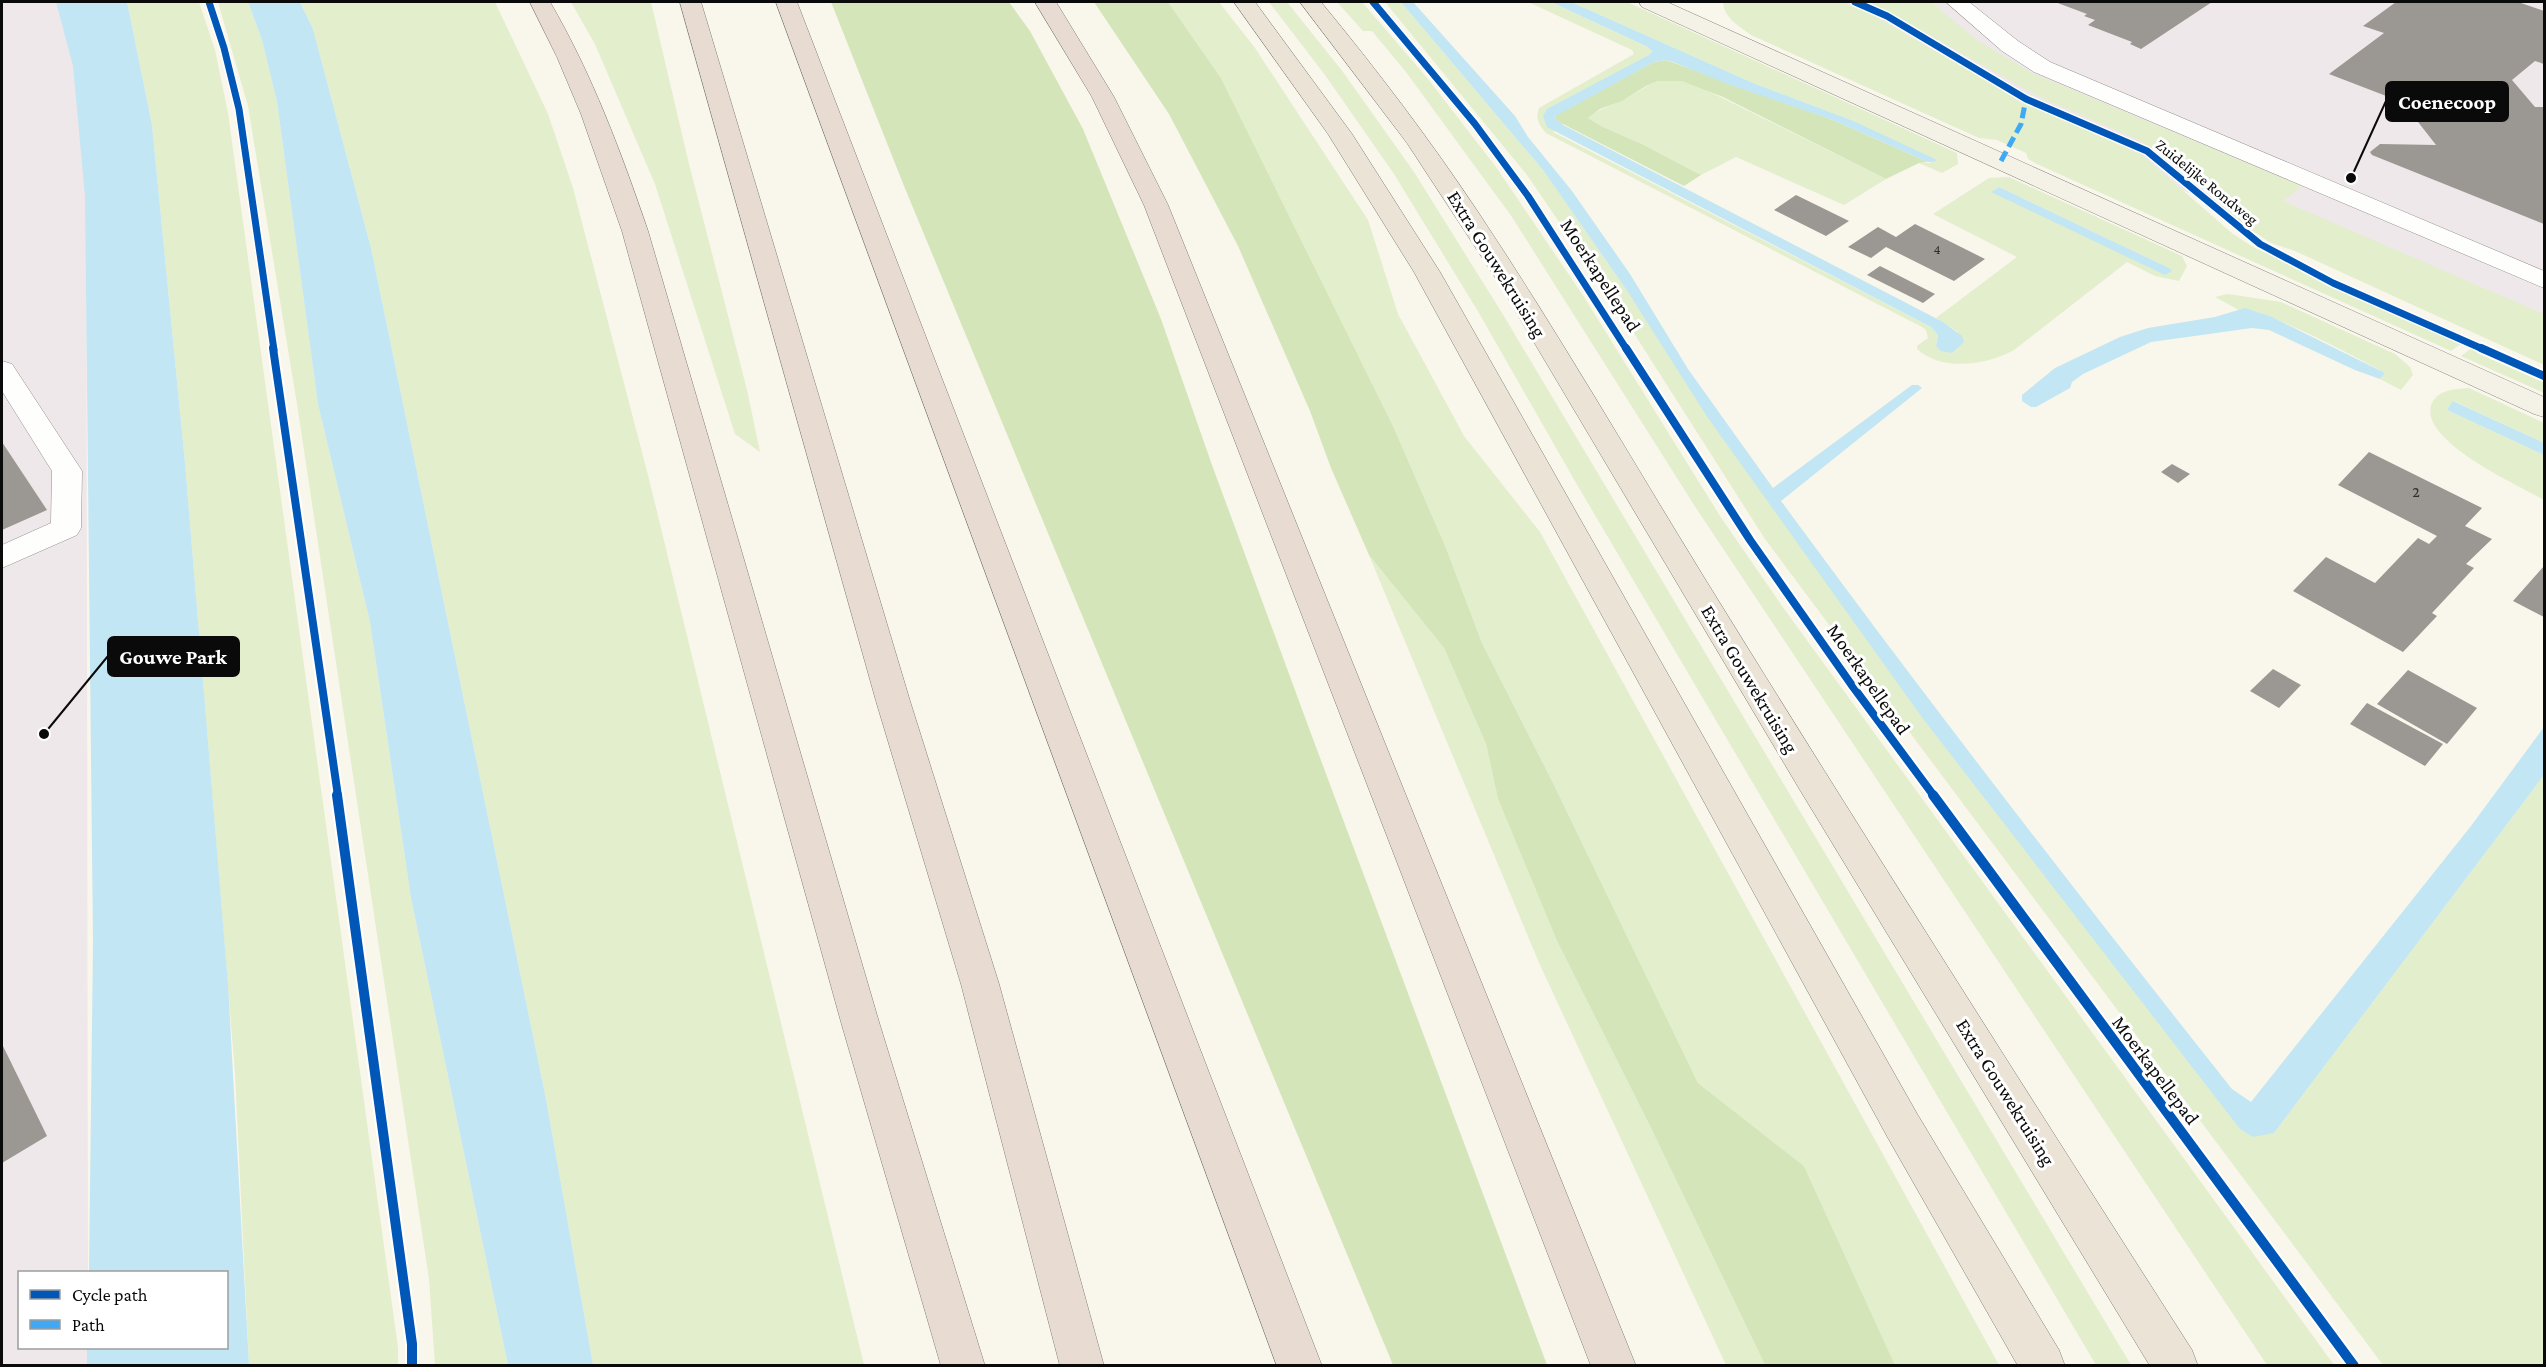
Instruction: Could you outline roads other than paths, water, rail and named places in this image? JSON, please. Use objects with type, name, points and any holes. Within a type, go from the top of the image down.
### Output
[{"type":"highway","points":[[540,2],[554,27],[607,147],[635,231],[860,1022],[963,1365]]},
{"type":"highway","points":[[690,2],[893,701],[980,984],[1082,1365]]},
{"type":"highway","points":[[786,2],[1300,1365]]},
{"type":"highway","points":[[1045,2],[1103,97],[1156,205],[1206,325],[1469,1001],[1614,1365]]},
{"type":"main road","points":[[1244,2],[1334,123],[1427,272],[1902,1125],[2043,1365]]},
{"type":"main road","name":"Extra Gouwekruising","points":[[1310,2],[1384,94],[1504,274],[1796,754],[2176,1365]]},
{"type":"main road","points":[[1650,2],[2544,408]]},
{"type":"street","points":[[1957,2],[2010,46],[2042,67],[2544,280]]},
{"type":"street","points":[[2,370],[67,471],[66,528],[2,557]]},
{"type":"water","points":[[56,2],[127,2],[152,125],[185,463],[228,984],[249,1365],[87,1365],[87,1349],[228,1349],[228,1271],[89,1271],[93,943],[85,196],[73,66]]},
{"type":"water","points":[[248,2],[300,2],[313,29],[371,248],[546,1099],[593,1365],[508,1365],[411,898],[370,622],[318,404],[277,102],[262,40]]},
{"type":"water","points":[[1401,2],[1413,2],[1515,116],[1528,137],[1572,191],[1630,274],[1688,369],[1773,488],[1912,385],[1922,388],[1781,501],[1947,723],[2117,943],[2232,1089],[2251,1102],[2471,826],[2544,727],[2544,775],[2274,1133],[2253,1137],[2240,1129],[1921,716],[1708,418],[1628,292],[1543,170]]},
{"type":"water","points":[[1551,2],[1571,2],[1753,83],[1851,120],[1935,159],[1936,161],[1928,162],[1833,120],[1733,86],[1666,60],[1654,62],[1554,117],[1563,125],[1943,322],[1962,336],[1964,342],[1952,353],[1941,351],[1936,346],[1938,335],[1931,327],[1547,127],[1543,116],[1547,109],[1649,55],[1652,51],[1648,47]]},
{"type":"water","points":[[1999,187],[2172,271],[2165,275],[1991,192]]},
{"type":"water","points":[[2245,308],[2272,317],[2385,373],[2380,379],[2355,370],[2269,330],[2252,328],[2151,342],[2083,374],[2072,382],[2070,388],[2036,407],[2031,407],[2022,401],[2022,395],[2055,368],[2120,337],[2148,328],[2215,317]]},
{"type":"water","points":[[2453,401],[2544,443],[2544,455],[2447,410]]},
{"type":"place","name":"Coenecoop","points":[[2351,178]]},
{"type":"place","name":"Gouwe Park","points":[[44,734]]}]
